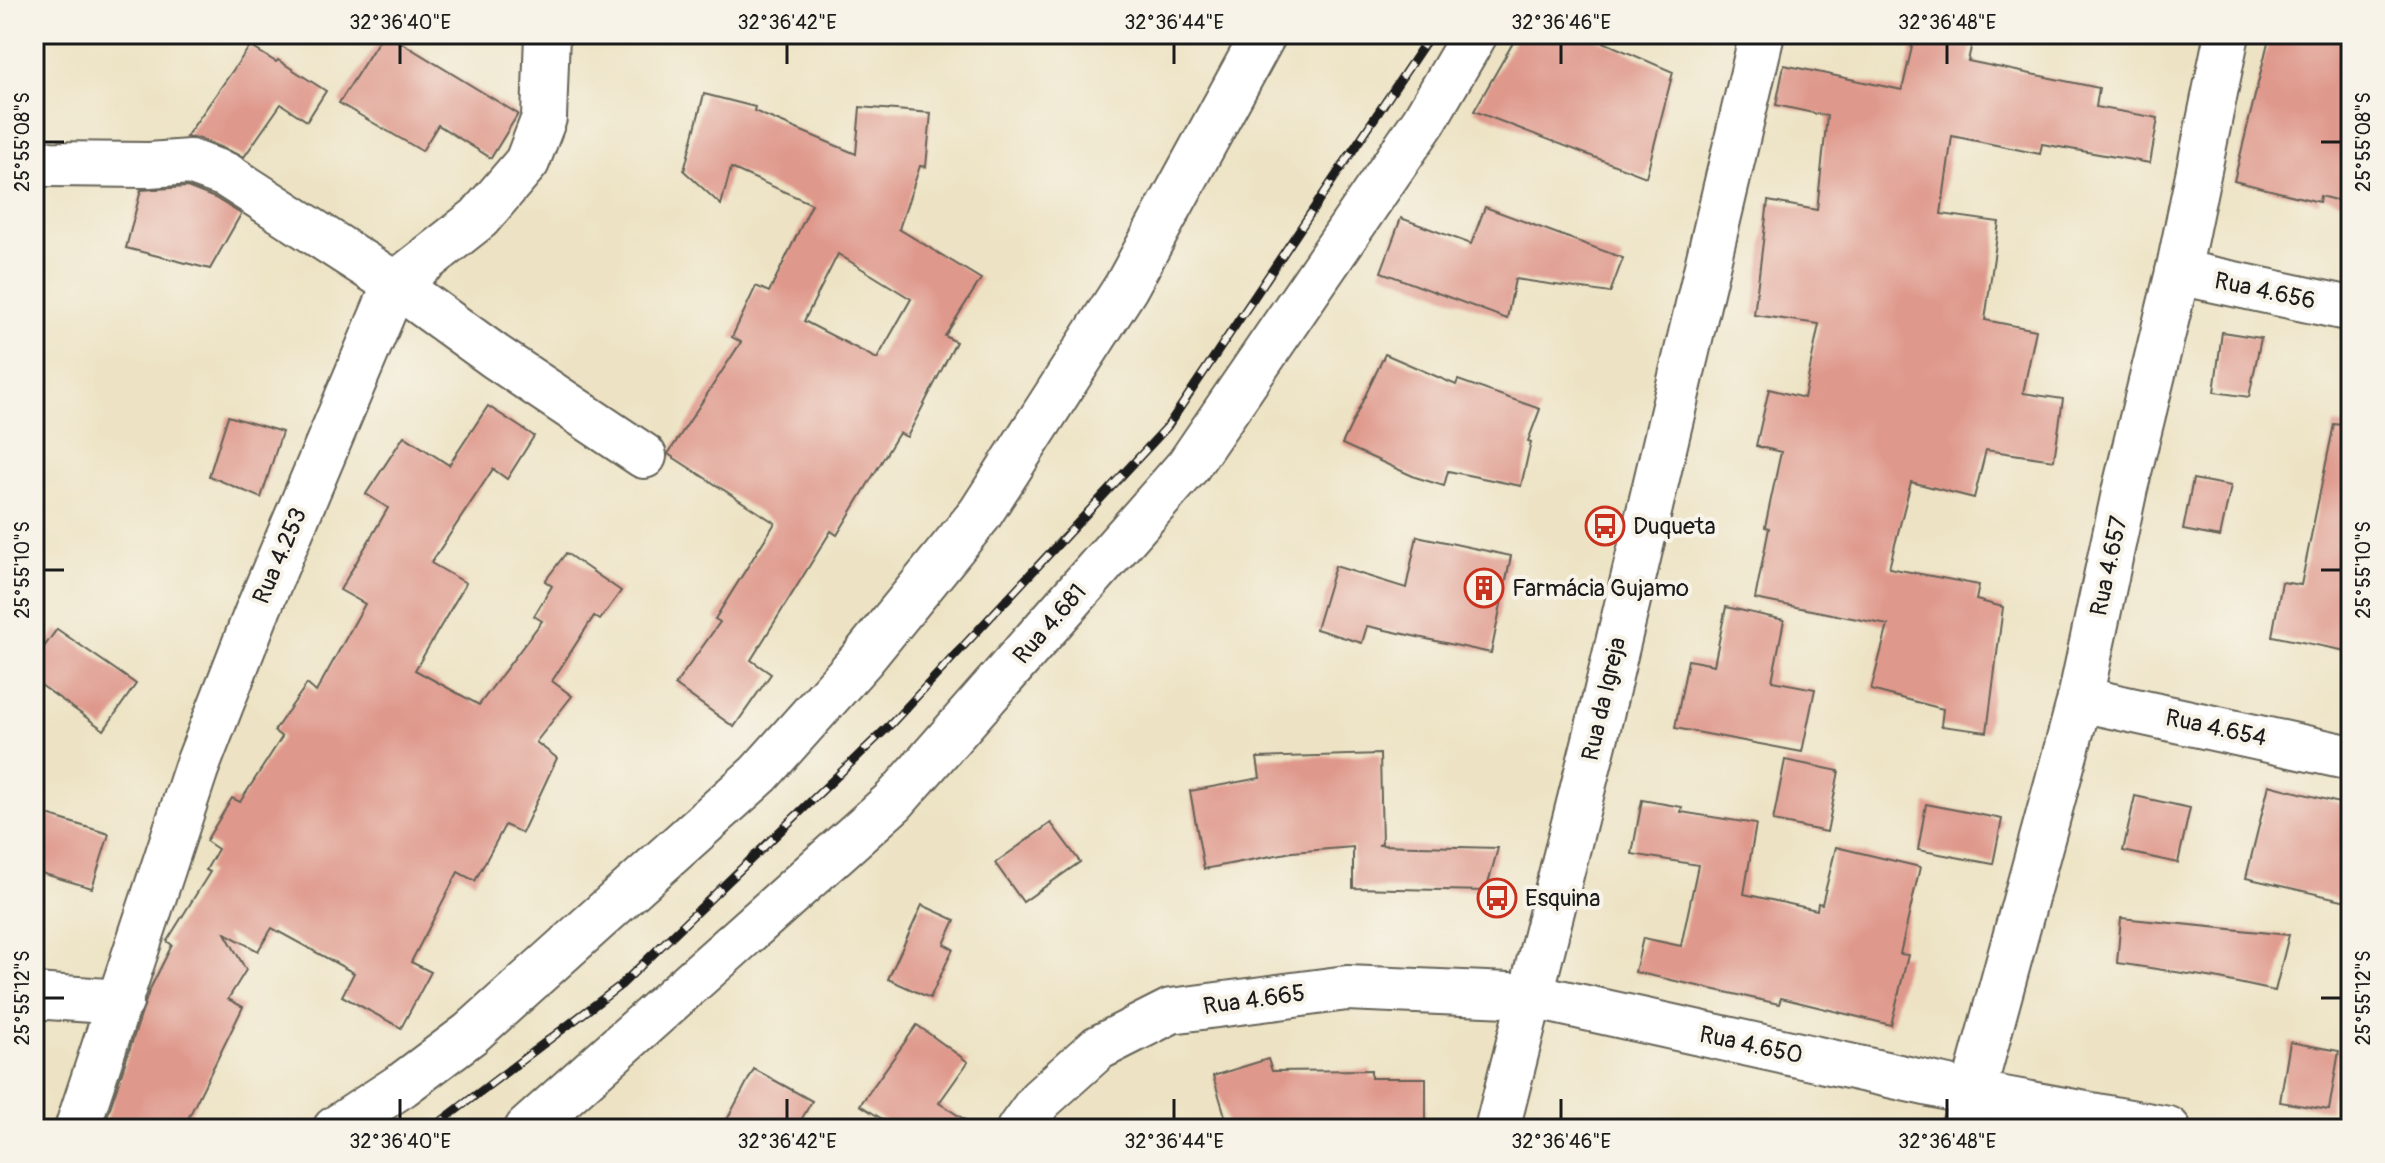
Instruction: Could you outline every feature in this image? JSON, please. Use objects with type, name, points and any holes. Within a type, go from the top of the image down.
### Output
[{"type":"street","name":"Rua 4.253","points":[[77,1129],[196,769],[257,612],[395,284],[479,218],[527,162],[544,118],[547,34]]},
{"type":"street","points":[[335,1129],[402,1085],[470,1034],[759,774],[862,659],[980,514],[1126,287],[1264,34]]},
{"type":"street","name":"Rua 4.681","points":[[527,1129],[894,801],[1188,466],[1424,121],[1475,34]]},
{"type":"street","name":"Rua da Igreja","points":[[1497,1129],[1598,726],[1762,34]]},
{"type":"street","name":"Rua 4.657","points":[[1967,1111],[2080,699],[2125,488],[2178,272],[2227,34]]},
{"type":"street","points":[[34,160],[48,164],[149,165],[190,162],[226,175],[395,284],[496,357],[644,456]]},
{"type":"street","name":"Rua 4.656","points":[[2178,272],[2351,309]]},
{"type":"street","name":"Rua 4.654","points":[[2080,699],[2351,758]]},
{"type":"street","name":"Rua 4.665","points":[[1019,1129],[1040,1100],[1098,1048],[1171,1011],[1347,988],[1532,996]]},
{"type":"street","points":[[34,996],[121,1002]]},
{"type":"street","name":"Rua 4.650","points":[[1532,996],[1967,1111],[2168,1129]]},
{"type":"building","points":[[383,34],[518,114],[491,158],[438,125],[422,151],[339,103]]},
{"type":"building","points":[[1518,34],[1585,34],[1673,72],[1646,177],[1474,111]]},
{"type":"building","points":[[1915,34],[1974,34],[1968,61],[2099,88],[2096,107],[2158,118],[2150,163],[2042,144],[2040,154],[1952,136],[1941,214],[1999,222],[1985,320],[2036,330],[2023,393],[2063,399],[2054,460],[1986,450],[1974,498],[1911,482],[1889,568],[1979,585],[1976,600],[2003,607],[1987,732],[1941,726],[1943,709],[1871,690],[1888,625],[1755,599],[1769,528],[1765,527],[1781,452],[1756,446],[1769,389],[1804,398],[1819,324],[1754,315],[1768,201],[1817,210],[1827,116],[1776,105],[1784,65],[1902,90]]},
{"type":"building","points":[[2270,34],[2351,34],[2351,204],[2320,196],[2319,202],[2234,181]]},
{"type":"building","points":[[250,46],[326,91],[307,121],[281,104],[244,157],[198,138],[186,137]]},
{"type":"building","points":[[704,94],[755,107],[754,111],[856,154],[860,107],[931,113],[926,167],[920,166],[899,229],[981,279],[945,336],[956,342],[907,437],[899,433],[837,535],[831,531],[751,660],[771,674],[734,727],[675,685],[720,622],[715,619],[775,523],[668,454],[741,342],[732,337],[756,286],[769,292],[812,204],[731,168],[721,205],[684,171]],"holes":[[[838,254],[911,299],[877,359],[804,321]]]},
{"type":"building","points":[[187,187],[215,198],[241,214],[210,269],[126,248],[141,190]]},
{"type":"building","points":[[1485,207],[1623,258],[1610,293],[1515,279],[1507,319],[1381,272],[1401,218],[1471,244]]},
{"type":"building","points":[[2222,332],[2261,338],[2249,397],[2214,392]]},
{"type":"building","points":[[1385,354],[1456,385],[1458,380],[1540,409],[1528,441],[1531,442],[1521,486],[1448,471],[1444,486],[1415,477],[1342,444]]},
{"type":"building","points":[[488,406],[534,436],[507,479],[493,469],[431,563],[466,583],[415,670],[479,705],[542,621],[534,616],[552,586],[545,581],[566,553],[621,591],[600,620],[594,616],[552,681],[572,696],[536,742],[557,758],[522,833],[505,825],[475,881],[458,872],[411,962],[431,972],[401,1028],[342,996],[354,973],[272,928],[258,951],[225,933],[246,970],[228,999],[243,1007],[183,1129],[103,1129],[149,991],[172,945],[167,941],[210,872],[206,870],[218,849],[206,841],[232,798],[240,802],[282,737],[274,731],[307,684],[316,692],[365,604],[340,590],[388,508],[366,494],[404,436],[449,465]]},
{"type":"building","points":[[228,416],[282,432],[261,498],[209,476]]},
{"type":"building","points":[[2334,424],[2351,426],[2351,652],[2272,636],[2282,582],[2301,585]]},
{"type":"building","points":[[2193,479],[2231,486],[2220,537],[2183,530]]},
{"type":"building","points":[[1417,536],[1511,556],[1491,653],[1367,626],[1362,643],[1316,629],[1335,566],[1406,588]]},
{"type":"building","points":[[1726,607],[1784,620],[1772,681],[1815,689],[1802,752],[1675,728],[1688,660],[1714,665]]},
{"type":"building","points":[[57,629],[136,684],[104,730],[34,680],[34,661]]},
{"type":"building","points":[[1380,754],[1382,844],[1378,845],[1498,848],[1486,891],[1353,888],[1353,847],[1292,852],[1204,869],[1190,791],[1260,778],[1257,758]]},
{"type":"building","points":[[1785,760],[1839,771],[1827,832],[1773,821]]},
{"type":"building","points":[[2269,785],[2351,806],[2351,902],[2246,878]]},
{"type":"building","points":[[2135,796],[2190,808],[2178,863],[2123,851]]},
{"type":"building","points":[[1642,800],[1682,807],[1681,812],[1756,824],[1744,894],[1817,910],[1818,903],[1822,904],[1836,847],[1920,867],[1900,954],[1908,955],[1891,1025],[1781,998],[1779,1004],[1635,972],[1643,938],[1681,946],[1698,865],[1632,854]]},
{"type":"building","points":[[1926,804],[2002,819],[1993,864],[1918,850]]},
{"type":"building","points":[[34,811],[109,834],[92,888],[34,871]]},
{"type":"building","points":[[1051,823],[1080,862],[1023,902],[995,863]]},
{"type":"building","points":[[922,905],[955,920],[944,944],[953,949],[930,998],[888,979]]},
{"type":"building","points":[[2121,918],[2289,935],[2275,991],[2117,963]]},
{"type":"building","points":[[917,1025],[968,1062],[939,1103],[979,1129],[898,1129],[860,1105]]},
{"type":"building","points":[[2290,1042],[2339,1051],[2329,1110],[2280,1102]]},
{"type":"building","points":[[1268,1059],[1272,1071],[1371,1070],[1371,1078],[1426,1078],[1426,1129],[1229,1129],[1213,1076]]},
{"type":"building","points":[[754,1069],[812,1101],[796,1129],[722,1129]]},
{"type":"railway","points":[[431,1129],[621,985],[892,723],[1167,427],[1431,34]]},
{"type":"place","name":"Duqueta","points":[[1605,526]]},
{"type":"place","name":"Farmácia Gujamo","points":[[1484,588]]},
{"type":"place","name":"Esquina","points":[[1497,898]]}]
